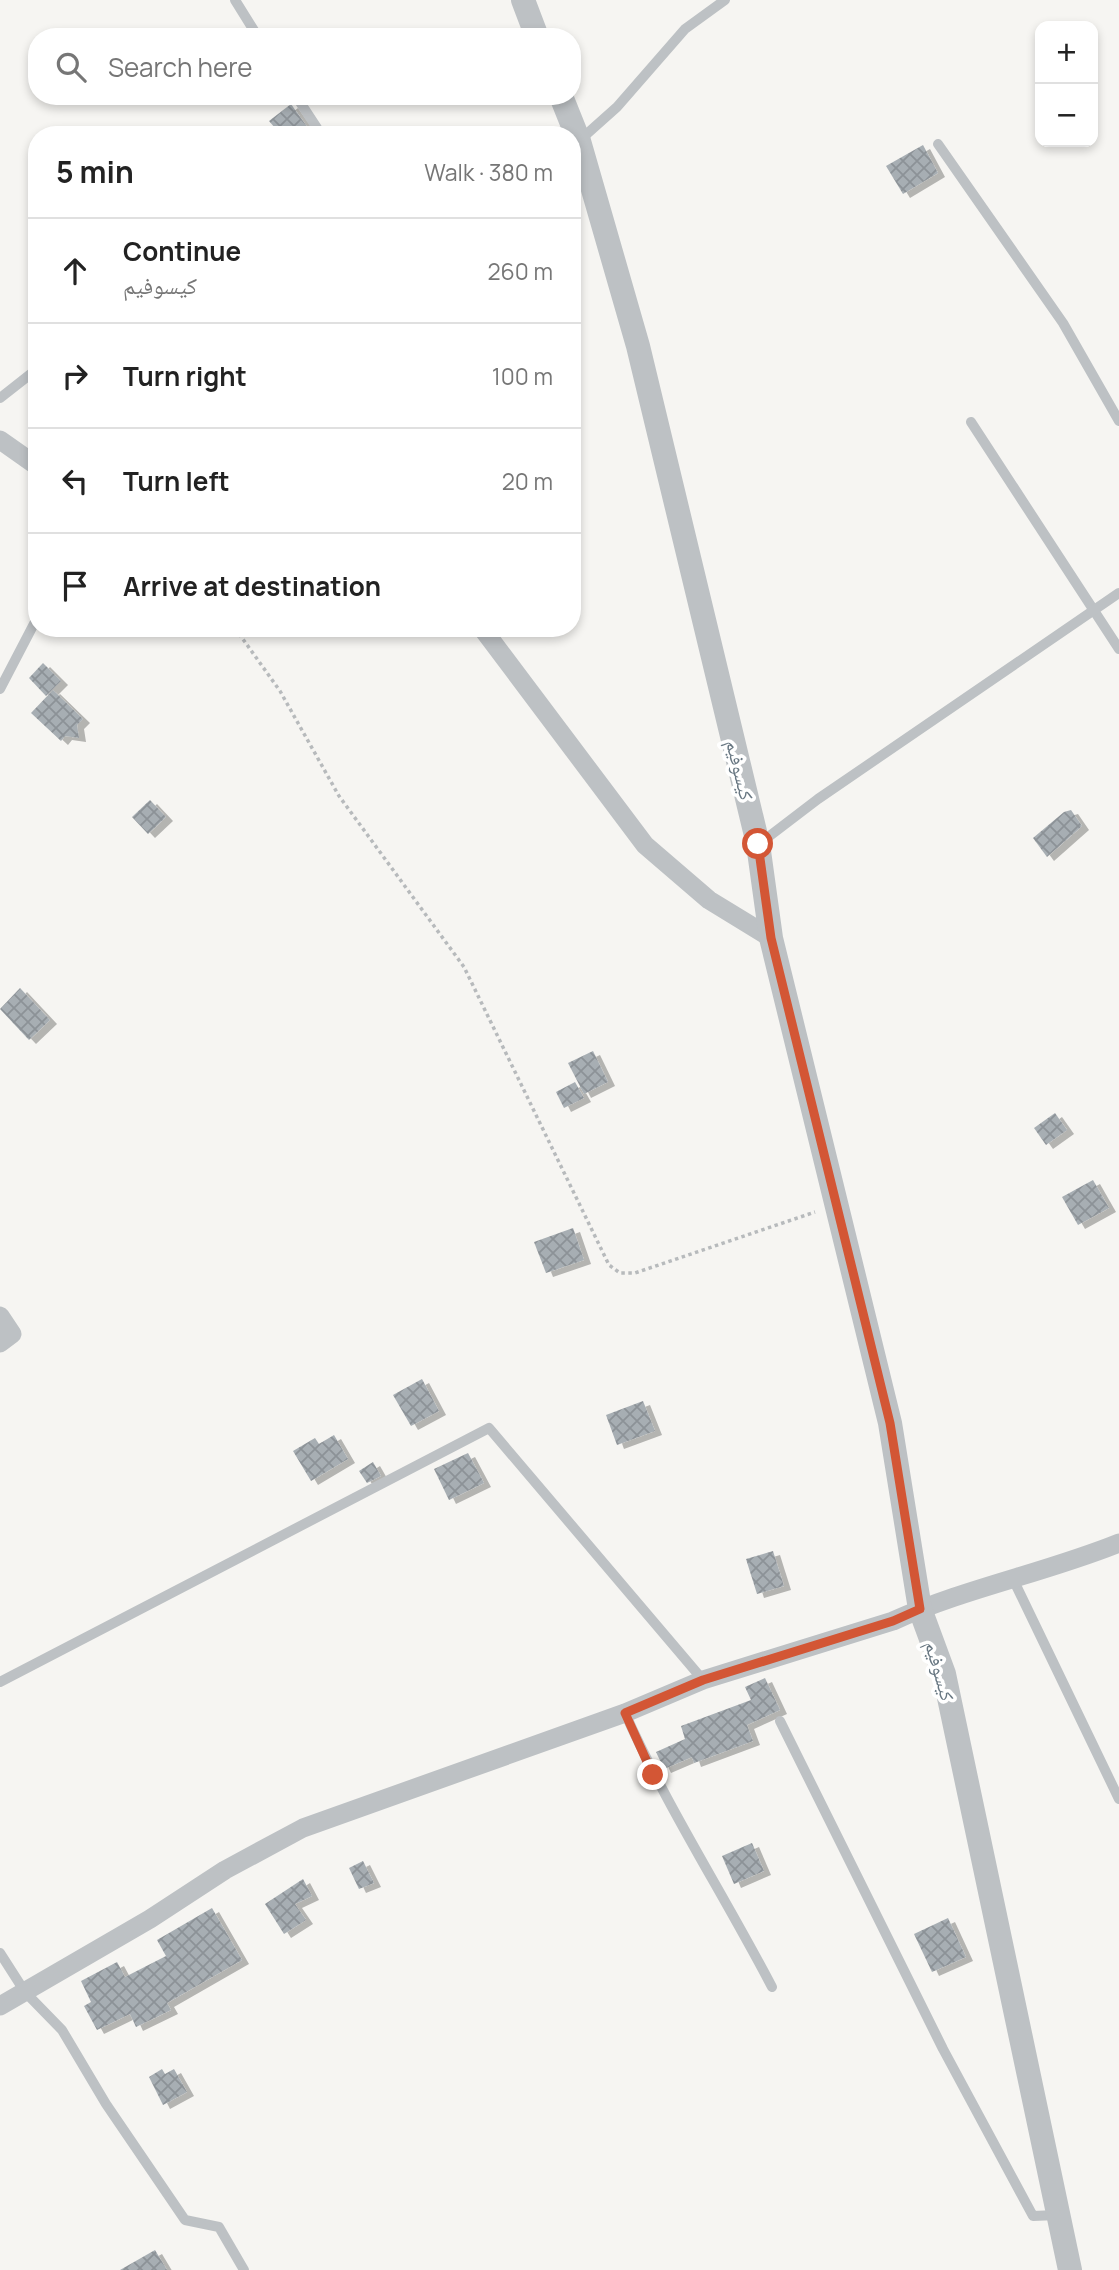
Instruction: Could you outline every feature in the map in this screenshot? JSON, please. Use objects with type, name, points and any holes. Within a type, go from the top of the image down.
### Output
[{"type":"street","points":[[523,0],[534,28]]},
{"type":"street","name":"كيسوفيم","points":[[565,105],[573,126]]},
{"type":"street","name":"كيسوفيم","points":[[581,148],[638,346],[758,844],[771,938],[890,1423],[920,1609],[944,1674],[1070,2270]]},
{"type":"street","points":[[0,439],[28,459]]},
{"type":"street","points":[[489,637],[645,845],[709,900],[771,938]]},
{"type":"street","points":[[0,1316],[12,1334],[0,1343]]},
{"type":"street","points":[[0,2006],[139,1926],[225,1870],[303,1828],[625,1713],[703,1680],[893,1621],[920,1609],[1119,1543]]},
{"type":"lane","points":[[235,0],[252,28]]},
{"type":"lane","points":[[581,139],[617,107],[685,29],[724,0]]},
{"type":"lane","points":[[302,105],[316,126]]},
{"type":"lane","points":[[938,144],[1063,323],[1119,421]]},
{"type":"lane","points":[[0,398],[28,376]]},
{"type":"lane","points":[[971,422],[1119,649]]},
{"type":"lane","points":[[758,844],[818,799],[1119,593]]},
{"type":"lane","points":[[0,689],[28,635]]},
{"type":"lane","points":[[0,1682],[489,1428],[703,1680]]},
{"type":"lane","points":[[1013,1579],[1119,1799]]},
{"type":"lane","points":[[625,1713],[653,1775],[725,1896],[772,1987]]},
{"type":"lane","points":[[780,1721],[943,2049],[1033,2216],[1058,2215]]},
{"type":"lane","points":[[0,1953],[25,1992],[62,2030],[106,2104],[185,2220],[219,2227],[244,2270]]},
{"type":"path","points":[[241,637],[280,691],[339,796],[464,967],[609,1265],[620,1273],[635,1273],[837,1205]]},
{"type":"building","points":[[292,105],[306,126],[273,126],[269,121]]},
{"type":"building","points":[[923,145],[938,173],[903,194],[886,166]]},
{"type":"building","points":[[43,663],[61,681],[46,696],[29,678]]},
{"type":"building","points":[[53,690],[83,719],[77,725],[79,738],[65,736],[61,741],[31,713]]},
{"type":"building","points":[[150,800],[166,817],[148,834],[132,817]]},
{"type":"building","points":[[1071,810],[1082,826],[1047,857],[1033,838],[1064,812]]},
{"type":"building","points":[[20,988],[50,1020],[29,1040],[0,1009]]},
{"type":"building","points":[[593,1051],[608,1082],[584,1094],[568,1063]]},
{"type":"building","points":[[575,1082],[584,1098],[564,1108],[556,1092]]},
{"type":"building","points":[[1055,1113],[1067,1130],[1046,1145],[1034,1128]]},
{"type":"building","points":[[1093,1180],[1109,1208],[1078,1225],[1062,1197]]},
{"type":"building","points":[[573,1228],[584,1260],[546,1273],[534,1242]]},
{"type":"building","points":[[422,1379],[439,1411],[411,1426],[393,1395]]},
{"type":"building","points":[[643,1401],[655,1431],[617,1445],[606,1415]]},
{"type":"building","points":[[334,1435],[348,1459],[311,1481],[293,1451],[315,1438],[319,1444]]},
{"type":"building","points":[[468,1453],[484,1483],[449,1500],[434,1469]]},
{"type":"building","points":[[373,1462],[381,1476],[367,1483],[359,1471]]},
{"type":"building","points":[[773,1551],[784,1586],[757,1594],[746,1559]]},
{"type":"building","points":[[765,1678],[780,1710],[747,1725],[753,1741],[694,1763],[692,1757],[664,1769],[656,1752],[685,1739],[681,1726],[751,1700],[745,1687]]},
{"type":"building","points":[[752,1843],[764,1871],[734,1884],[722,1856]]},
{"type":"building","points":[[363,1861],[374,1883],[359,1889],[349,1868]]},
{"type":"building","points":[[303,1879],[312,1896],[295,1904],[306,1920],[284,1934],[265,1904]]},
{"type":"building","points":[[212,1908],[242,1960],[167,2003],[171,2010],[136,2027],[130,2014],[97,2030],[84,2006],[91,2002],[81,1981],[117,1962],[125,1977],[166,1956],[157,1940]]},
{"type":"building","points":[[948,1918],[966,1957],[932,1972],[914,1934]]},
{"type":"building","points":[[162,2069],[165,2074],[174,2069],[187,2092],[163,2105],[149,2077]]},
{"type":"building","points":[[155,2250],[167,2270],[120,2270]]},
{"type":"route","points":[[653,1775],[625,1713],[703,1680],[893,1621],[920,1609],[890,1423],[771,938],[758,844]]}]
